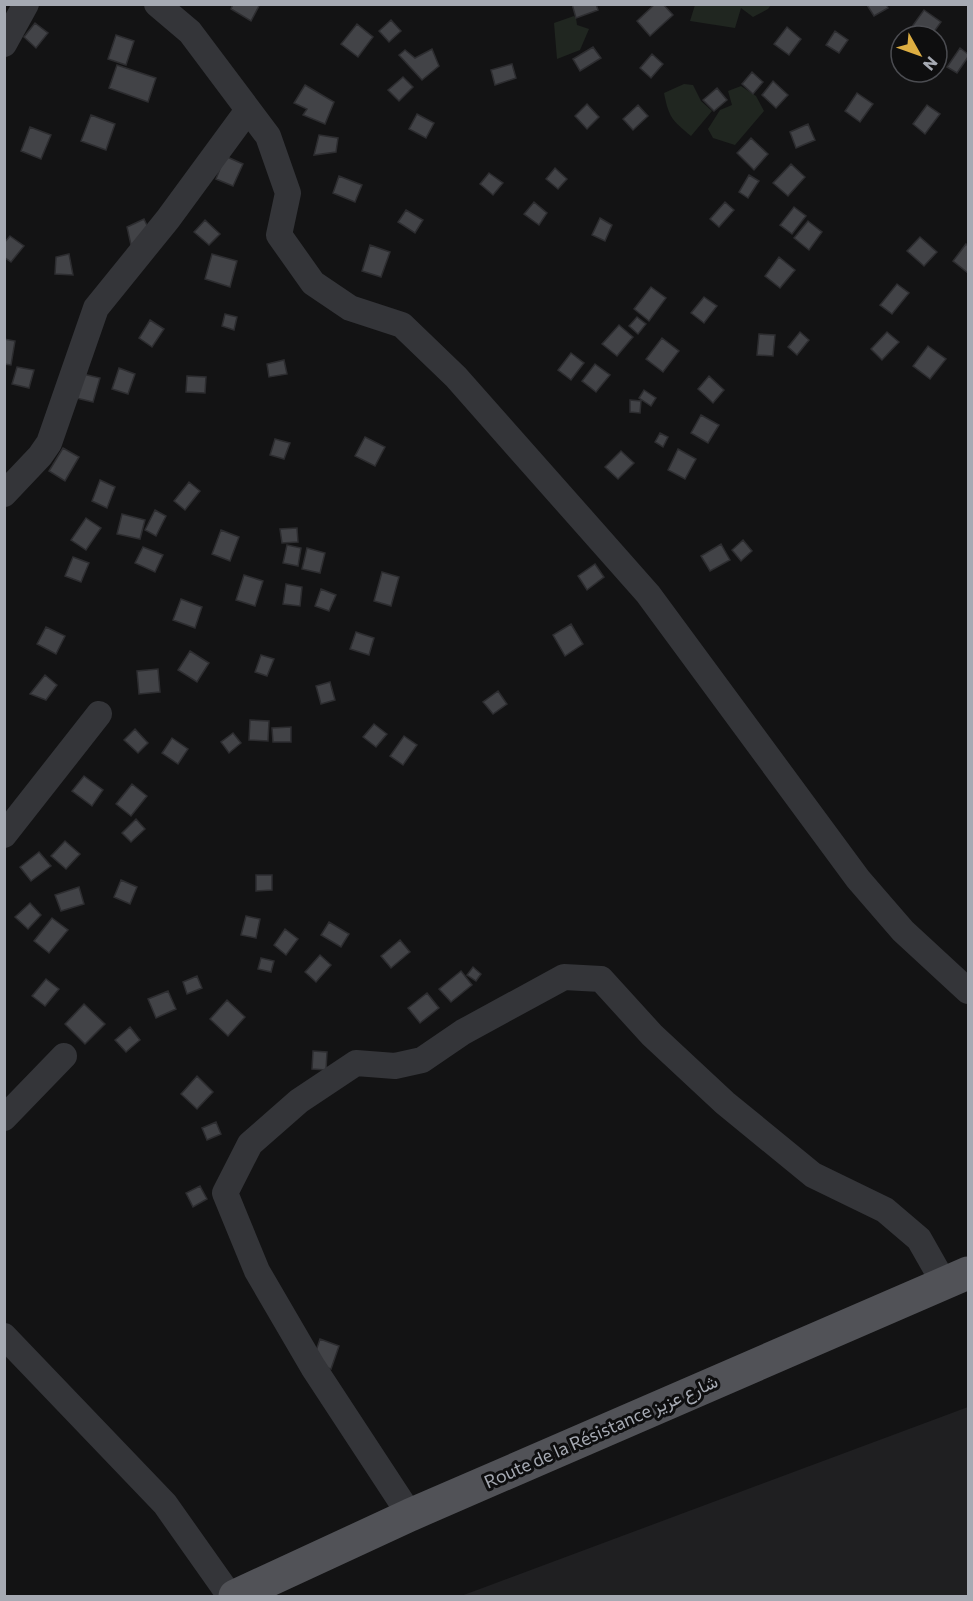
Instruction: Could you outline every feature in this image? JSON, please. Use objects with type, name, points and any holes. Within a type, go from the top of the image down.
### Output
[{"type":"main road","name":"Route de la Résistance شارع عزيز","points":[[235,1596],[410,1515],[956,1278]]},
{"type":"street","points":[[4,44],[26,4]]},
{"type":"street","points":[[157,4],[190,32],[268,136],[288,193],[279,235],[312,283],[350,308],[402,325],[456,377],[648,594],[858,879],[903,931],[969,991]]},
{"type":"street","points":[[4,494],[40,456],[49,443],[96,308],[168,219],[248,110]]},
{"type":"street","points":[[4,835],[99,714]]},
{"type":"street","points":[[410,1515],[313,1367],[263,1280],[225,1193],[250,1144],[299,1101],[356,1063],[395,1066],[422,1059],[463,1032],[564,977],[601,979],[652,1035],[717,1096],[813,1175],[885,1210],[920,1239],[956,1278]]},
{"type":"street","points":[[4,1118],[64,1056]]},
{"type":"street","points":[[4,1336],[165,1504],[230,1596]]},
{"type":"shaded area","points":[[695,4],[771,5],[753,17],[741,8],[735,28],[690,21]]},
{"type":"shaded area","points":[[574,16],[577,25],[589,29],[580,50],[557,59],[554,23]]},
{"type":"shaded area","points":[[684,84],[693,85],[701,101],[712,111],[691,136],[672,118],[664,93]]},
{"type":"shaded area","points":[[741,86],[756,96],[764,111],[735,145],[713,138],[708,129],[720,110],[732,105],[728,91]]},
{"type":"shaded area","points":[[968,1407],[968,1596],[461,1596]]},
{"type":"building","points":[[233,4],[260,4],[251,21],[231,9]]},
{"type":"building","points":[[572,4],[596,4],[598,10],[576,18]]},
{"type":"building","points":[[655,4],[663,4],[673,15],[650,36],[637,21]]},
{"type":"building","points":[[886,4],[888,8],[874,16],[867,5]]},
{"type":"building","points":[[924,10],[941,22],[940,24],[914,24]]},
{"type":"building","points":[[391,20],[401,31],[389,42],[379,31]]},
{"type":"building","points":[[35,23],[48,33],[36,48],[24,37]]},
{"type":"building","points":[[357,24],[373,37],[358,57],[341,44]]},
{"type":"building","points":[[787,27],[801,39],[789,55],[774,44]]},
{"type":"building","points":[[835,31],[848,40],[839,53],[826,45]]},
{"type":"building","points":[[116,35],[134,41],[126,65],[108,59]]},
{"type":"building","points":[[593,47],[601,58],[580,71],[573,59]]},
{"type":"building","points":[[960,48],[968,54],[957,73],[949,68],[949,64]]},
{"type":"building","points":[[432,49],[439,66],[422,80],[399,55],[405,50],[415,58]]},
{"type":"building","points":[[652,54],[663,64],[651,78],[640,68]]},
{"type":"building","points":[[512,64],[516,78],[495,85],[491,70]]},
{"type":"building","points":[[117,65],[156,78],[148,102],[109,88]]},
{"type":"building","points":[[752,72],[763,82],[753,94],[742,84]]},
{"type":"building","points":[[403,77],[413,87],[399,101],[388,90]]},
{"type":"building","points":[[773,81],[788,95],[776,108],[762,95]]},
{"type":"building","points":[[305,85],[334,102],[325,124],[303,115],[307,109],[294,103]]},
{"type":"building","points":[[717,88],[727,100],[714,111],[703,100]]},
{"type":"building","points":[[857,93],[873,104],[860,122],[845,111]]},
{"type":"building","points":[[587,104],[599,117],[587,129],[575,116]]},
{"type":"building","points":[[638,105],[648,116],[633,130],[623,119]]},
{"type":"building","points":[[927,105],[940,114],[925,134],[913,124]]},
{"type":"building","points":[[417,114],[434,123],[426,138],[409,129]]},
{"type":"building","points":[[91,115],[115,124],[106,150],[81,141]]},
{"type":"building","points":[[808,124],[815,140],[796,148],[790,132]]},
{"type":"building","points":[[30,127],[51,135],[41,159],[21,151]]},
{"type":"building","points":[[319,135],[338,138],[336,152],[314,155]]},
{"type":"building","points":[[751,138],[768,154],[754,170],[737,153]]},
{"type":"building","points":[[225,156],[243,164],[233,186],[216,179]]},
{"type":"building","points":[[791,164],[805,177],[788,196],[773,183]]},
{"type":"building","points":[[555,168],[567,179],[558,189],[546,179]]},
{"type":"building","points":[[489,173],[503,183],[493,195],[480,184]]},
{"type":"building","points":[[749,175],[759,181],[748,198],[739,192]]},
{"type":"building","points":[[339,176],[362,185],[355,202],[333,193]]},
{"type":"building","points":[[534,202],[547,213],[539,225],[524,214]]},
{"type":"building","points":[[725,202],[734,210],[719,227],[710,219]]},
{"type":"building","points":[[794,207],[806,216],[792,234],[780,225]]},
{"type":"building","points":[[406,210],[423,220],[415,233],[398,222]]},
{"type":"building","points":[[600,218],[612,225],[605,241],[592,235]]},
{"type":"building","points":[[144,219],[152,236],[131,245],[127,227]]},
{"type":"building","points":[[205,220],[220,234],[209,245],[194,232]]},
{"type":"building","points":[[808,221],[822,232],[809,250],[794,238]]},
{"type":"building","points":[[10,236],[24,246],[11,262],[4,257],[4,243]]},
{"type":"building","points":[[920,237],[937,252],[924,266],[907,251]]},
{"type":"building","points":[[966,244],[968,246],[968,273],[953,261]]},
{"type":"building","points":[[370,245],[390,252],[381,277],[362,271]]},
{"type":"building","points":[[69,254],[73,275],[55,274],[56,257]]},
{"type":"building","points":[[212,254],[237,261],[230,287],[205,279]]},
{"type":"building","points":[[779,257],[795,270],[780,288],[765,276]]},
{"type":"building","points":[[897,284],[909,293],[892,314],[880,305]]},
{"type":"building","points":[[651,287],[666,298],[649,321],[634,309]]},
{"type":"building","points":[[704,297],[717,306],[704,323],[691,313]]},
{"type":"building","points":[[225,314],[237,317],[234,330],[222,326]]},
{"type":"building","points":[[637,317],[646,324],[638,334],[629,326]]},
{"type":"building","points":[[150,320],[164,329],[152,347],[139,338]]},
{"type":"building","points":[[619,325],[633,337],[617,356],[602,344]]},
{"type":"building","points":[[800,332],[809,340],[797,355],[788,347]]},
{"type":"building","points":[[887,332],[899,342],[882,360],[871,349]]},
{"type":"building","points":[[759,334],[775,335],[773,356],[757,355]]},
{"type":"building","points":[[662,338],[679,351],[663,372],[646,359]]},
{"type":"building","points":[[4,339],[15,341],[11,365],[4,364]]},
{"type":"building","points":[[928,346],[946,359],[930,379],[913,366]]},
{"type":"building","points":[[571,353],[584,363],[571,380],[558,370]]},
{"type":"building","points":[[284,360],[287,374],[269,377],[267,364]]},
{"type":"building","points":[[595,364],[610,375],[596,392],[582,381]]},
{"type":"building","points":[[17,367],[34,370],[29,388],[12,384]]},
{"type":"building","points":[[119,368],[135,374],[128,394],[112,389]]},
{"type":"building","points":[[83,374],[100,378],[93,402],[76,398]]},
{"type":"building","points":[[187,376],[206,377],[205,393],[186,392]]},
{"type":"building","points":[[709,376],[724,390],[713,403],[698,389]]},
{"type":"building","points":[[644,390],[656,398],[651,406],[639,398]]},
{"type":"building","points":[[630,400],[641,401],[640,413],[630,412]]},
{"type":"building","points":[[701,415],[719,425],[708,443],[691,433]]},
{"type":"building","points":[[660,433],[668,437],[663,447],[655,442]]},
{"type":"building","points":[[365,437],[385,447],[375,466],[355,456]]},
{"type":"building","points":[[275,439],[290,443],[284,459],[270,455]]},
{"type":"building","points":[[63,448],[79,457],[65,481],[49,471]]},
{"type":"building","points":[[678,449],[696,459],[685,479],[668,470]]},
{"type":"building","points":[[621,451],[634,463],[618,479],[605,467]]},
{"type":"building","points":[[100,480],[115,487],[107,508],[92,501]]},
{"type":"building","points":[[189,482],[200,491],[185,510],[174,501]]},
{"type":"building","points":[[155,510],[166,516],[156,536],[145,530]]},
{"type":"building","points":[[122,514],[145,520],[140,539],[117,534]]},
{"type":"building","points":[[86,518],[101,528],[86,550],[71,540]]},
{"type":"building","points":[[297,528],[298,542],[282,543],[280,529]]},
{"type":"building","points":[[221,530],[239,537],[230,561],[212,554]]},
{"type":"building","points":[[743,540],[752,551],[741,561],[732,550]]},
{"type":"building","points":[[721,544],[730,560],[710,571],[701,556]]},
{"type":"building","points":[[287,545],[301,548],[298,566],[283,563]]},
{"type":"building","points":[[143,547],[163,555],[155,572],[135,563]]},
{"type":"building","points":[[307,548],[325,553],[320,573],[302,569]]},
{"type":"building","points":[[73,557],[89,563],[81,582],[65,576]]},
{"type":"building","points":[[595,564],[604,577],[587,590],[578,576]]},
{"type":"building","points":[[382,572],[399,577],[391,606],[374,601]]},
{"type":"building","points":[[244,575],[263,581],[255,606],[236,600]]},
{"type":"building","points":[[286,584],[302,587],[300,606],[283,604]]},
{"type":"building","points":[[321,589],[336,595],[329,611],[315,606]]},
{"type":"building","points":[[181,599],[202,607],[195,628],[173,620]]},
{"type":"building","points":[[571,624],[583,644],[565,656],[553,635]]},
{"type":"building","points":[[46,627],[65,636],[56,654],[37,644]]},
{"type":"building","points":[[356,632],[374,638],[369,655],[350,649]]},
{"type":"building","points":[[190,651],[209,663],[197,682],[178,670]]},
{"type":"building","points":[[261,655],[274,659],[267,676],[255,672]]},
{"type":"building","points":[[158,669],[160,692],[139,694],[137,671]]},
{"type":"building","points":[[45,675],[57,685],[46,700],[30,694]]},
{"type":"building","points":[[330,682],[335,700],[321,704],[316,686]]},
{"type":"building","points":[[498,691],[507,704],[493,714],[483,702]]},
{"type":"building","points":[[250,720],[269,721],[268,741],[249,740]]},
{"type":"building","points":[[374,724],[387,734],[376,747],[363,737]]},
{"type":"building","points":[[291,727],[291,742],[273,742],[272,728]]},
{"type":"building","points":[[135,729],[148,743],[138,753],[124,740]]},
{"type":"building","points":[[233,733],[241,743],[229,753],[221,742]]},
{"type":"building","points":[[404,736],[417,745],[403,765],[390,756]]},
{"type":"building","points":[[172,738],[188,749],[178,764],[162,753]]},
{"type":"building","points":[[84,776],[103,790],[92,806],[72,791]]},
{"type":"building","points":[[132,784],[147,796],[131,816],[116,804]]},
{"type":"building","points":[[136,819],[145,829],[131,842],[122,833]]},
{"type":"building","points":[[65,841],[80,854],[66,869],[51,856]]},
{"type":"building","points":[[39,852],[51,866],[31,881],[20,867]]},
{"type":"building","points":[[256,875],[272,875],[272,890],[256,891]]},
{"type":"building","points":[[121,880],[137,887],[130,904],[114,897]]},
{"type":"building","points":[[79,887],[84,904],[61,911],[55,895]]},
{"type":"building","points":[[30,903],[41,915],[28,929],[15,917]]},
{"type":"building","points":[[246,916],[260,919],[256,938],[241,935]]},
{"type":"building","points":[[52,918],[68,930],[49,953],[34,941]]},
{"type":"building","points":[[329,922],[349,934],[341,947],[321,935]]},
{"type":"building","points":[[285,929],[298,939],[286,955],[274,945]]},
{"type":"building","points":[[400,940],[410,952],[391,968],[381,956]]},
{"type":"building","points":[[320,955],[331,965],[316,982],[305,972]]},
{"type":"building","points":[[261,958],[274,961],[271,972],[258,969]]},
{"type":"building","points":[[473,967],[481,974],[476,981],[467,975]]},
{"type":"building","points":[[461,971],[472,985],[451,1002],[439,989]]},
{"type":"building","points":[[197,976],[202,988],[187,994],[183,982]]},
{"type":"building","points":[[46,979],[59,989],[45,1006],[32,996]]},
{"type":"building","points":[[168,991],[176,1009],[156,1018],[148,999]]},
{"type":"building","points":[[427,993],[439,1008],[420,1023],[408,1008]]},
{"type":"building","points":[[227,1000],[245,1017],[228,1036],[210,1019]]},
{"type":"building","points":[[84,1004],[105,1024],[85,1044],[65,1024]]},
{"type":"building","points":[[130,1027],[140,1040],[126,1052],[115,1040]]},
{"type":"building","points":[[313,1051],[327,1052],[326,1070],[312,1069]]},
{"type":"building","points":[[197,1076],[213,1092],[197,1109],[181,1094]]},
{"type":"building","points":[[216,1122],[221,1134],[207,1140],[202,1128]]},
{"type":"building","points":[[200,1186],[207,1199],[193,1207],[186,1193]]},
{"type":"building","points":[[320,1339],[339,1346],[331,1369],[312,1363]]}]
